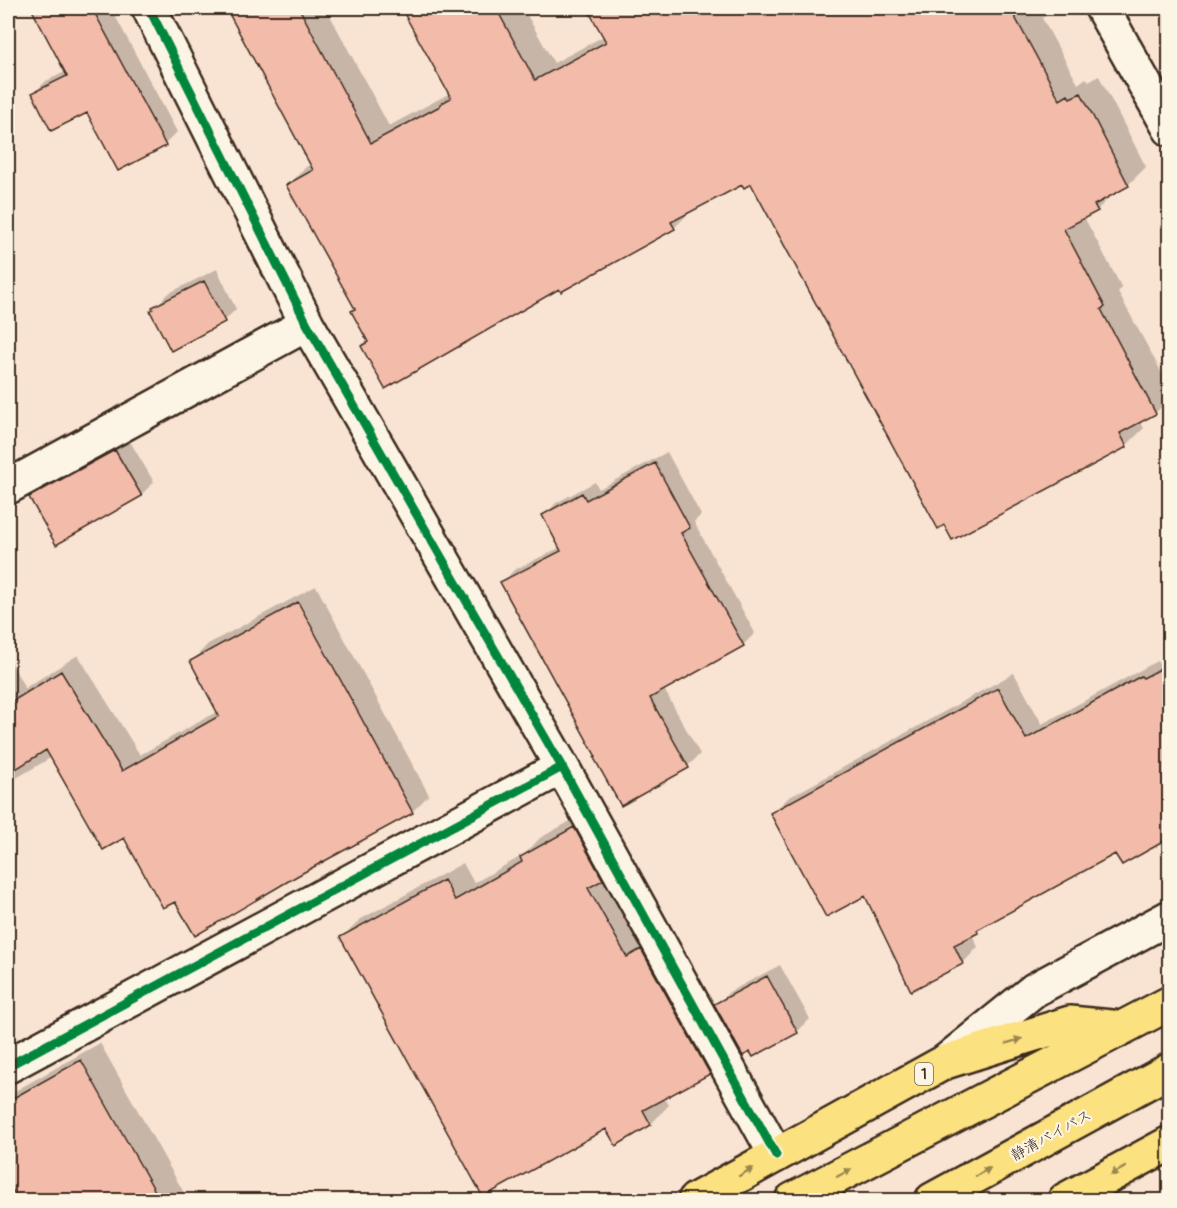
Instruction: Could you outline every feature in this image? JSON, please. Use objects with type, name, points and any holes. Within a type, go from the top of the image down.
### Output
[{"type":"highway","points":[[792,1200],[1170,1003]]},
{"type":"highway","name":"1","points":[[695,1200],[945,1062],[1070,1023],[1122,1028]]},
{"type":"highway","name":"静清バイパス","points":[[932,1200],[1170,1070]]},
{"type":"highway","points":[[1065,1200],[1170,1143]]},
{"type":"street","points":[[149,8],[307,324],[562,767],[776,1155]]},
{"type":"street","points":[[1102,8],[1170,129]]},
{"type":"street","points":[[8,487],[307,324]]},
{"type":"street","points":[[8,1066],[562,767]]},
{"type":"street","points":[[945,1062],[1034,990],[1170,917]]},
{"type":"building","points":[[31,8],[92,8],[166,146],[118,171],[87,113],[51,131],[32,93],[67,76]]},
{"type":"building","points":[[226,8],[299,8],[371,143],[451,98],[401,8],[496,8],[535,80],[606,42],[587,8],[1010,8],[1060,100],[1068,95],[1070,98],[1081,93],[1129,186],[1094,205],[1098,211],[1064,229],[1105,307],[1101,309],[1156,414],[1120,433],[1127,447],[952,540],[944,525],[938,529],[751,184],[744,188],[742,185],[671,222],[675,229],[561,292],[559,289],[385,389],[361,346],[368,342],[351,311],[355,309],[286,185],[313,170]]},
{"type":"building","points":[[204,281],[225,322],[171,351],[150,311],[152,307]]},
{"type":"building","points":[[115,450],[142,496],[56,545],[29,497]]},
{"type":"building","points":[[655,463],[690,528],[681,533],[744,646],[650,698],[689,768],[621,806],[500,582],[561,551],[542,515],[582,493],[586,500]]},
{"type":"building","points":[[298,602],[413,813],[297,876],[195,936],[175,902],[163,908],[124,838],[103,850],[46,750],[8,774],[8,704],[61,671],[122,771],[219,716],[190,661]]},
{"type":"building","points":[[1170,664],[1170,838],[1122,865],[1115,854],[977,930],[978,933],[954,945],[963,964],[911,991],[865,896],[826,917],[770,813],[998,688],[1026,739],[1141,676],[1143,678]]},
{"type":"building","points":[[574,827],[603,880],[588,888],[627,957],[641,949],[710,1074],[643,1110],[651,1125],[616,1146],[606,1129],[483,1197],[340,937],[444,880],[455,900],[522,862],[520,857]]},
{"type":"building","points":[[767,976],[798,1033],[753,1057],[750,1052],[743,1056],[714,1004]]},
{"type":"building","points":[[81,1060],[160,1200],[18,1200],[8,1182],[8,1101]]},
{"type":"cycle path","points":[[149,8],[307,324],[562,767],[776,1155]]},
{"type":"cycle path","points":[[8,1066],[562,767]]}]
